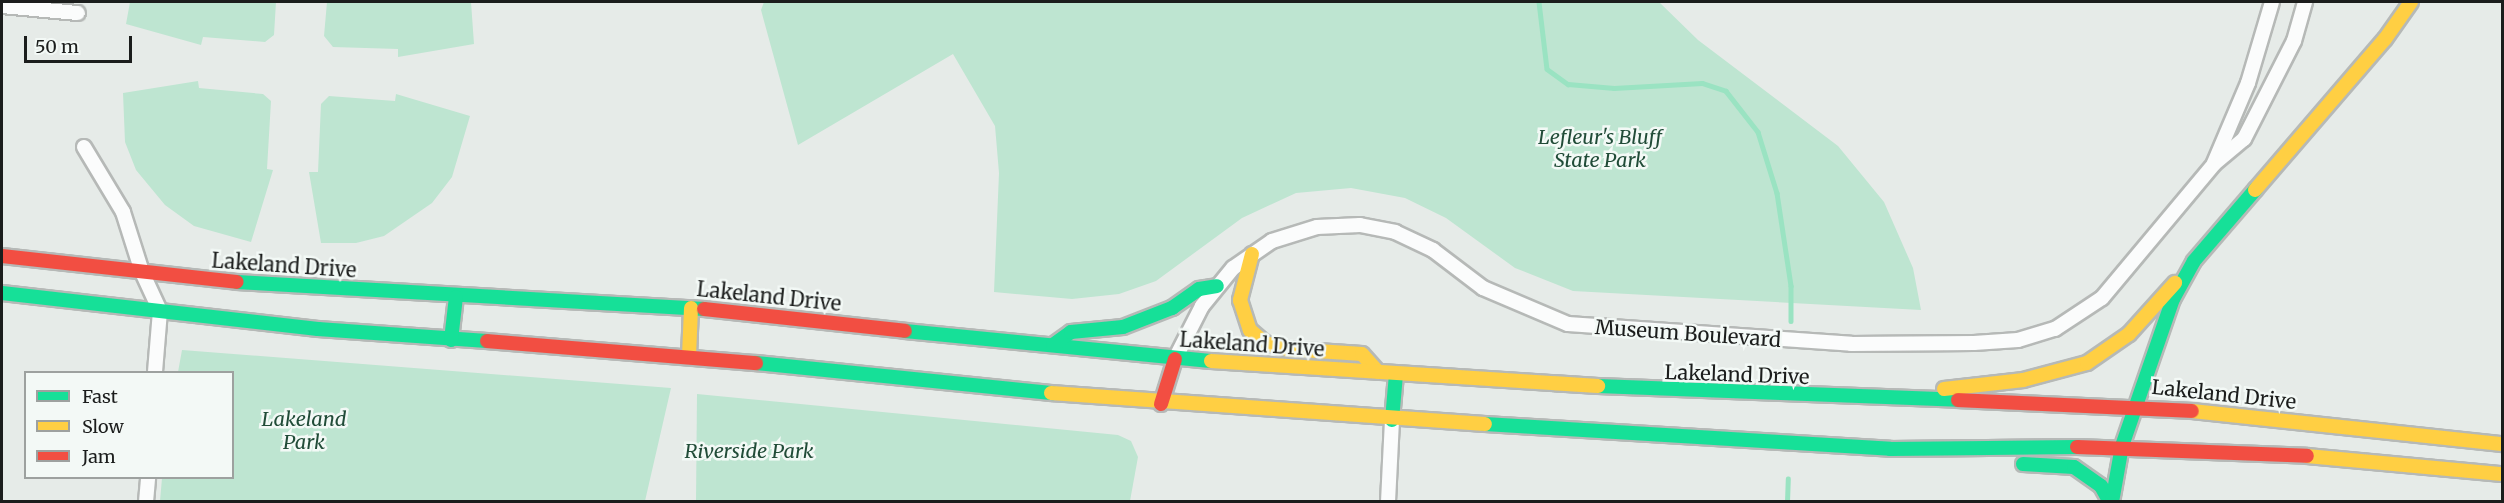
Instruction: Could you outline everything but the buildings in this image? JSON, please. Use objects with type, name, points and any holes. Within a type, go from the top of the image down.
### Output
[{"type":"highway","points":[[1868,398],[2023,380],[2087,363],[2129,334],[2385,39],[2411,2]]},
{"type":"highway","points":[[1252,254],[1240,300],[1250,330],[1264,343],[1288,349],[1362,354],[1378,372]]},
{"type":"highway","name":"Lakeland Drive","points":[[2,256],[142,272],[456,297],[691,308],[1175,359],[1396,374],[1868,398],[2137,405],[2502,444]]},
{"type":"highway","points":[[2111,501],[2122,446],[2173,299],[2194,261]]},
{"type":"highway","points":[[1053,345],[1071,332],[1123,327],[1172,308],[1199,289],[1217,286]]},
{"type":"highway","points":[[2,293],[451,340],[689,356],[1161,404],[1890,449],[2074,467],[2101,486],[2111,501]]},
{"type":"highway","points":[[451,340],[456,297]]},
{"type":"highway","points":[[689,356],[691,308]]},
{"type":"highway","points":[[1161,404],[1175,359]]},
{"type":"highway","points":[[1392,420],[1396,374]]},
{"type":"highway","points":[[1890,449],[2122,446],[2502,474]]},
{"type":"street","name":"Museum Boulevard","points":[[2214,164],[2248,83],[2272,2]]},
{"type":"street","name":"Museum Boulevard","points":[[1175,359],[1202,306],[1217,286],[1252,254],[1272,241],[1317,227],[1360,225],[1395,232],[1433,250],[1483,288],[1568,324],[1851,344],[2018,340],[2055,329],[2102,298],[2214,164],[2244,139],[2294,41],[2305,2]]},
{"type":"street","points":[[2,6],[78,13]]},
{"type":"street","points":[[84,147],[123,212],[142,272],[160,311],[155,371]]},
{"type":"street","points":[[1388,501],[1392,420]]},
{"type":"street","points":[[146,501],[148,479]]},
{"type":"green space","points":[[130,2],[276,2],[274,35],[265,42],[203,37],[201,45],[126,24]]},
{"type":"green space","points":[[327,2],[471,2],[474,44],[398,57],[398,49],[333,47],[324,36]]},
{"type":"green space","name":"Lefleur's Bluff State Park","points":[[764,2],[1659,2],[1698,40],[1838,146],[1884,202],[1913,268],[1921,310],[1573,291],[1515,268],[1446,218],[1405,198],[1351,188],[1296,193],[1242,218],[1156,281],[1119,294],[1072,299],[994,292],[999,173],[995,126],[953,54],[798,145],[761,10]]},
{"type":"green space","points":[[198,81],[199,88],[263,94],[271,101],[267,169],[273,170],[251,242],[194,226],[165,205],[136,170],[125,142],[123,93]]},
{"type":"green space","points":[[396,94],[470,116],[452,177],[432,203],[384,236],[356,243],[321,243],[309,172],[318,172],[321,104],[329,96],[395,101]]},
{"type":"green space","name":"Lakeland Park","points":[[182,350],[671,388],[645,501],[160,501],[162,479],[234,479],[234,371],[178,371]]},
{"type":"green space","name":"Riverside Park","points":[[697,394],[1118,435],[1131,441],[1138,457],[1130,501],[696,501]]},
{"type":"waterway","points":[[1539,2],[1547,69],[1568,84],[1614,88],[1702,83],[1726,91],[1758,132],[1777,193],[1791,286],[1791,321]]},
{"type":"waterway","points":[[1787,502],[1788,479]]},
{"type":"traffic: fast","points":[[2112,502],[2122,446],[2173,299],[2194,261],[2255,190]]},
{"type":"traffic: fast","points":[[237,282],[704,309]]},
{"type":"traffic: fast","points":[[1053,345],[1071,332],[1123,327],[1172,308],[1199,289],[1217,286]]},
{"type":"traffic: fast","points":[[2,293],[318,329],[487,341]]},
{"type":"traffic: fast","points":[[451,340],[456,297]]},
{"type":"traffic: fast","points":[[905,331],[1211,361]]},
{"type":"traffic: fast","points":[[756,363],[1051,393]]},
{"type":"traffic: fast","points":[[1392,420],[1396,374]]},
{"type":"traffic: fast","points":[[1598,386],[1958,400]]},
{"type":"traffic: fast","points":[[1485,424],[1890,449],[2077,447]]},
{"type":"traffic: fast","points":[[2023,464],[2074,467],[2101,486],[2110,502]]},
{"type":"traffic: slow","points":[[2255,190],[2385,39],[2411,2]]},
{"type":"traffic: slow","points":[[1252,254],[1240,300],[1250,330],[1265,343],[1288,349],[1362,354],[1378,372]]},
{"type":"traffic: slow","points":[[1944,389],[2023,380],[2087,363],[2129,334],[2175,283]]},
{"type":"traffic: slow","points":[[689,356],[691,308]]},
{"type":"traffic: slow","points":[[1211,361],[1598,386]]},
{"type":"traffic: slow","points":[[1051,393],[1485,424]]},
{"type":"traffic: slow","points":[[2192,411],[2502,444]]},
{"type":"traffic: slow","points":[[2307,456],[2502,474]]},
{"type":"traffic: jam","points":[[2,256],[237,282]]},
{"type":"traffic: jam","points":[[704,309],[905,331]]},
{"type":"traffic: jam","points":[[487,341],[756,363]]},
{"type":"traffic: jam","points":[[1161,404],[1175,359]]},
{"type":"traffic: jam","points":[[1958,400],[2192,411]]},
{"type":"traffic: jam","points":[[2077,447],[2307,456]]}]
